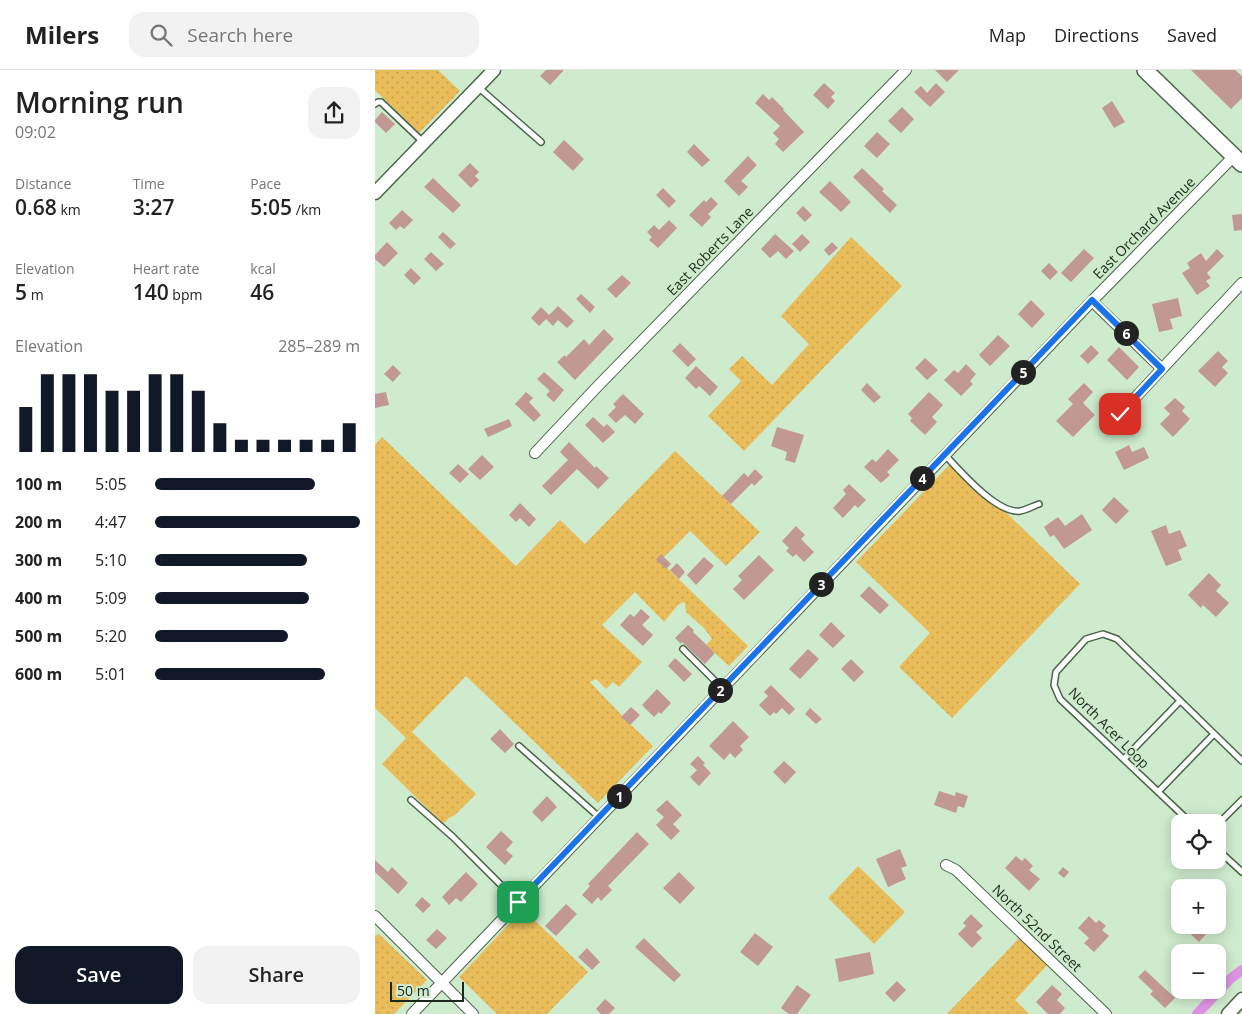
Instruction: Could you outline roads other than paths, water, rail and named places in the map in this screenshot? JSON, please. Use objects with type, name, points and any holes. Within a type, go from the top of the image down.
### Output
[{"type":"main road","points":[[1145,70],[1238,160]]},
{"type":"street","points":[[375,193],[494,70]]},
{"type":"street","name":"East Roberts Lane","points":[[535,453],[601,382],[906,70]]},
{"type":"street","name":"East Orchard Avenue","points":[[412,1014],[1092,300],[1238,160]]},
{"type":"street","points":[[1120,414],[1242,283]]},
{"type":"street","points":[[1092,300],[1162,369]]},
{"type":"street","name":"North 52nd Street","points":[[946,865],[956,870],[1107,1014]]},
{"type":"street","points":[[375,916],[473,1014]]},
{"type":"street","points":[[1228,1014],[1242,999]]},
{"type":"lane","points":[[478,86],[541,142]]},
{"type":"lane","points":[[375,104],[381,102],[424,142]]},
{"type":"lane","points":[[944,455],[981,491],[1005,508],[1020,511],[1039,504]]},
{"type":"lane","name":"North Acer Loop","points":[[1181,814],[1060,698],[1054,685],[1056,672],[1086,639],[1103,634],[1117,640],[1242,761]]},
{"type":"lane","points":[[683,649],[722,688]]},
{"type":"lane","points":[[1124,759],[1180,701]]},
{"type":"lane","points":[[1158,792],[1214,734]]},
{"type":"lane","points":[[519,746],[599,817]]},
{"type":"lane","points":[[411,800],[453,837],[518,902]]},
{"type":"lane","points":[[1226,816],[1242,800]]},
{"type":"lane","points":[[1226,857],[1242,872]]},
{"type":"waterway","points":[[1197,1014],[1230,979],[1242,970]]}]
